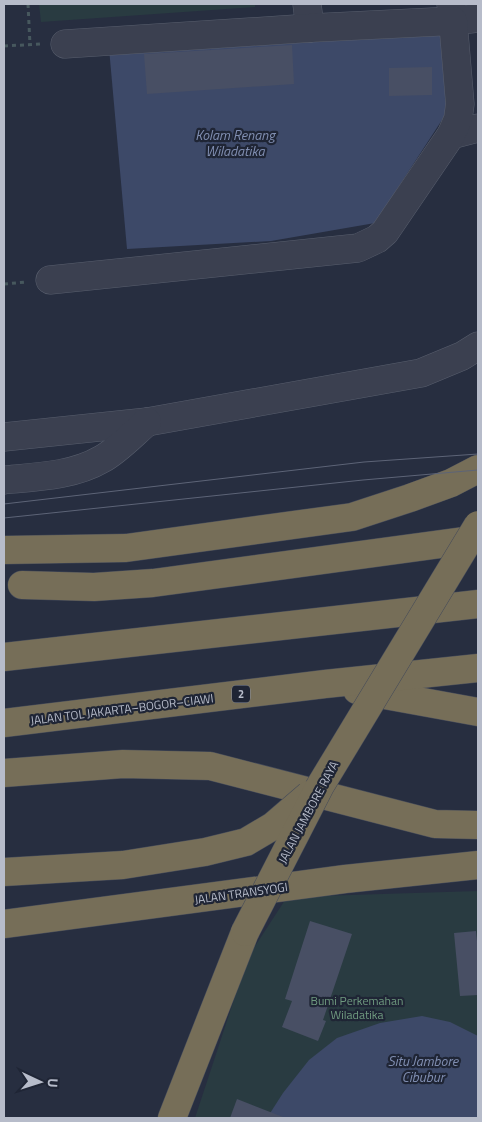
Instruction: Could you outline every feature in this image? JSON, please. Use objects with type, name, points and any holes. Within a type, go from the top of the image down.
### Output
[{"type":"highway","points":[[4,550],[126,548],[352,517],[443,486],[478,469]]},
{"type":"highway","name":"JALAN JAMBORE RAYA","points":[[172,1118],[245,932],[320,786],[478,524]]},
{"type":"highway","points":[[22,585],[94,587],[153,583],[478,539]]},
{"type":"highway","points":[[4,657],[478,604]]},
{"type":"highway","name":"JALAN TOL JAKARTA–BOGOR–CIAWI","points":[[4,723],[325,684],[478,668]]},
{"type":"highway","points":[[325,684],[478,712]]},
{"type":"highway","points":[[4,773],[123,764],[210,766],[435,824],[478,825]]},
{"type":"highway","points":[[4,872],[123,865],[205,852],[246,842],[273,826],[320,786]]},
{"type":"highway","name":"JALAN TRANSYOGI","points":[[7,925],[335,880],[478,865]]},
{"type":"street","points":[[50,280],[358,248],[377,239],[385,232],[451,135],[458,119],[460,104],[461,14],[309,16],[65,44]]},
{"type":"street","points":[[451,135],[478,128]]},
{"type":"street","points":[[4,436],[147,422],[421,373],[462,356],[478,346]]},
{"type":"street","points":[[4,480],[48,475],[82,468],[103,459],[147,422]]},
{"type":"path","points":[[28,4],[30,45]]},
{"type":"path","points":[[4,46],[65,44]]},
{"type":"green space","points":[[39,4],[255,4],[255,7],[41,22]]},
{"type":"green space","name":"Bumi Perkemahan Wiladatika","points":[[478,891],[478,1118],[195,1118],[248,957],[287,897]]},
{"type":"water","name":"Kolam Renang Wiladatika","points":[[447,29],[453,103],[375,223],[271,241],[127,249],[109,48]]},
{"type":"water","name":"Situ Jambore Cibubur","points":[[422,1016],[450,1022],[478,1036],[478,1118],[267,1118],[283,1093],[309,1060],[337,1038],[380,1023]]},
{"type":"building","points":[[292,45],[294,84],[147,94],[144,54]]},
{"type":"building","points":[[432,67],[432,95],[389,96],[389,68]]},
{"type":"building","points":[[310,921],[352,934],[323,1020],[326,1021],[318,1041],[282,1027],[292,1001],[285,999]]},
{"type":"building","points":[[476,931],[478,995],[460,996],[454,933]]},
{"type":"building","points":[[237,1099],[283,1117],[283,1118],[230,1118]]},
{"type":"tram line","points":[[4,504],[364,462],[478,454]]},
{"type":"tram line","points":[[4,518],[363,480],[478,470]]}]
